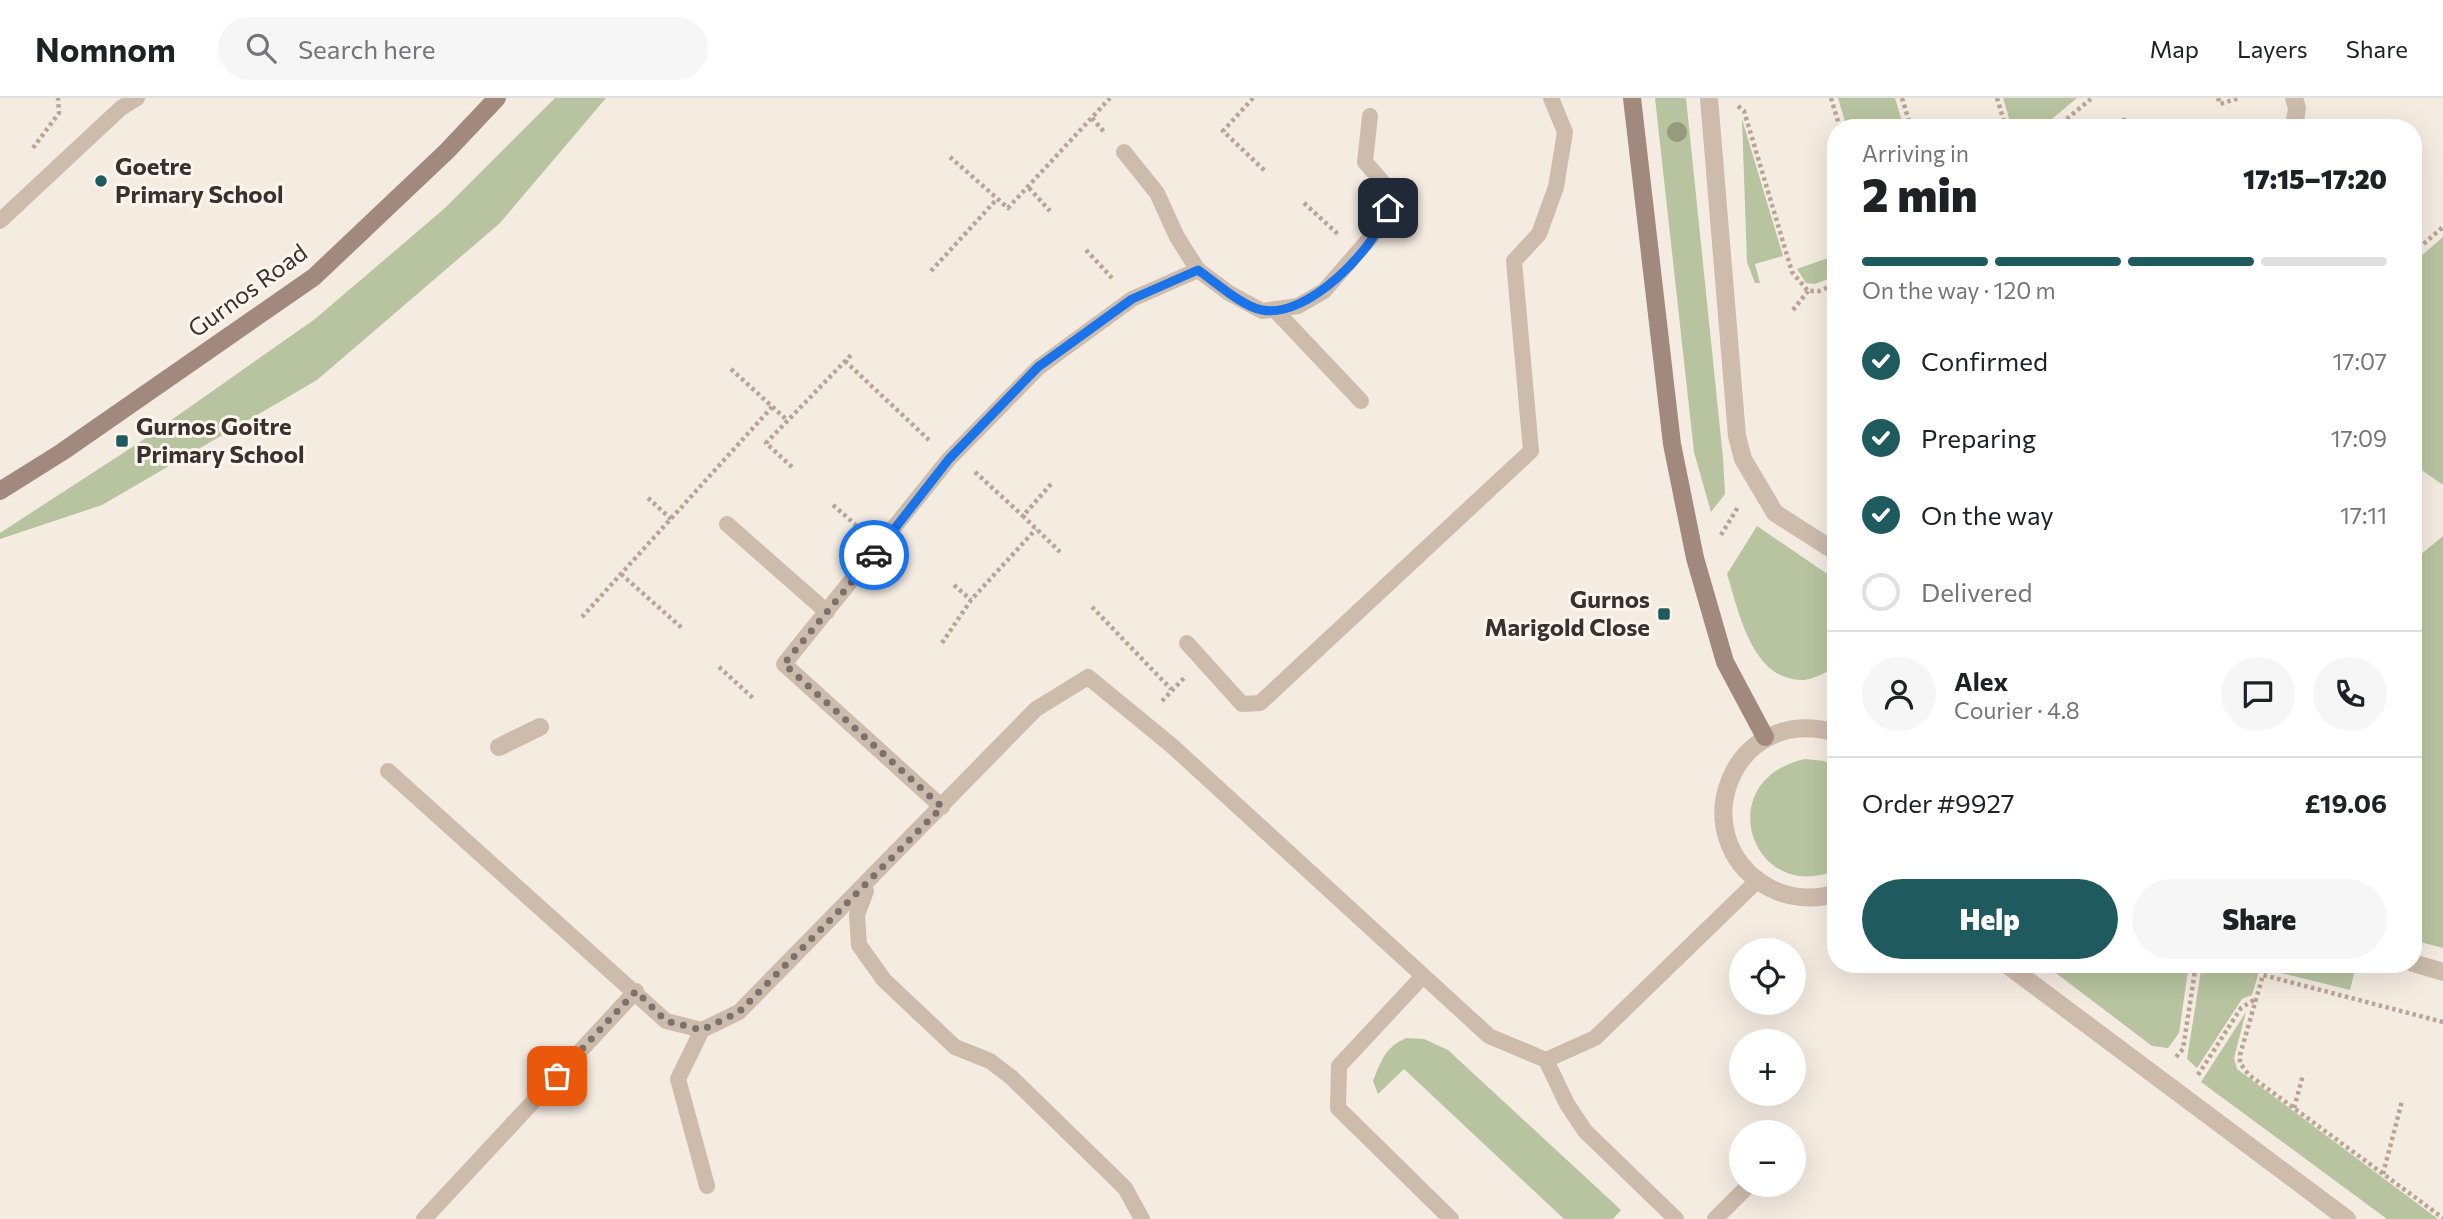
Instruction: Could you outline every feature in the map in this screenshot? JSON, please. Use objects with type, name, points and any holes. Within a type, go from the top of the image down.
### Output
[{"type":"street","name":"Gurnos Road","points":[[0,491],[62,452],[314,277],[447,151],[497,98]]},
{"type":"street","points":[[1632,98],[1672,444],[1695,558],[1725,662],[1765,737]]},
{"type":"street","points":[[2294,98],[2297,108],[2295,119]]},
{"type":"street","points":[[1709,101],[1737,436],[1743,459],[1775,513],[1827,546]]},
{"type":"street","points":[[1827,729],[1803,726],[1765,737],[1748,751],[1736,766],[1726,790],[1723,815],[1728,840],[1739,863],[1757,881],[1780,893],[1806,898],[1827,894]]},
{"type":"street","points":[[499,747],[540,727]]},
{"type":"street","points":[[2422,966],[2443,972]]},
{"type":"street","points":[[2018,973],[2347,1219]]},
{"type":"lane","points":[[0,221],[121,108],[137,98]]},
{"type":"lane","points":[[1187,643],[1242,704],[1260,703],[1531,451],[1514,261],[1539,234],[1556,187],[1565,132],[1551,98]]},
{"type":"lane","points":[[1124,152],[1157,193],[1177,237],[1198,270],[1229,293],[1262,310],[1298,306],[1324,292],[1384,222],[1393,194],[1365,162],[1370,116]]},
{"type":"lane","points":[[942,807],[784,664],[952,456],[1038,367],[1132,299],[1198,270]]},
{"type":"lane","points":[[1274,309],[1361,401]]},
{"type":"lane","points":[[727,524],[827,612]]},
{"type":"lane","points":[[707,1186],[678,1079],[702,1030],[739,1012],[1036,709],[1088,677],[1171,745],[1489,1036],[1546,1060],[1567,1104],[1585,1131],[1676,1219]]},
{"type":"lane","points":[[388,771],[636,991],[666,1021],[702,1030]]},
{"type":"lane","points":[[1546,1060],[1595,1038],[1757,881]]},
{"type":"lane","points":[[869,882],[857,915],[859,945],[884,980],[955,1046],[990,1060],[1011,1077],[1125,1188],[1142,1219]]},
{"type":"lane","points":[[1423,976],[1339,1066],[1338,1108],[1451,1219]]},
{"type":"lane","points":[[424,1219],[636,991]]},
{"type":"lane","points":[[1715,1219],[1737,1197]]},
{"type":"path","points":[[950,157],[1008,208],[1110,98]]},
{"type":"path","points":[[1253,98],[1223,131],[1265,171]]},
{"type":"path","points":[[1831,98],[1837,119]]},
{"type":"path","points":[[1902,98],[1908,119]]},
{"type":"path","points":[[1997,98],[2003,119]]},
{"type":"path","points":[[2067,119],[2092,98]]},
{"type":"path","points":[[2218,98],[2220,104],[2239,98]]},
{"type":"path","points":[[1709,101],[1735,103],[1744,111],[1793,272],[1808,291]]},
{"type":"path","points":[[1029,188],[1050,211]]},
{"type":"path","points":[[932,271],[997,199]]},
{"type":"path","points":[[1304,203],[1359,253]]},
{"type":"path","points":[[2422,245],[2443,227]]},
{"type":"path","points":[[1086,250],[1132,299]]},
{"type":"path","points":[[1808,291],[1827,288]]},
{"type":"path","points":[[1793,310],[1808,291]]},
{"type":"path","points":[[792,467],[766,443],[852,354]]},
{"type":"path","points":[[845,362],[1023,516],[1060,552]]},
{"type":"path","points":[[731,369],[788,421]]},
{"type":"path","points":[[582,617],[772,407]]},
{"type":"path","points":[[1695,558],[1716,545],[1741,501],[1756,483]]},
{"type":"path","points":[[1023,516],[1051,484]]},
{"type":"path","points":[[648,498],[671,519]]},
{"type":"path","points":[[942,643],[971,600],[1036,529]]},
{"type":"path","points":[[621,574],[682,628]]},
{"type":"path","points":[[954,586],[971,600]]},
{"type":"path","points":[[1092,607],[1171,690]]},
{"type":"path","points":[[719,667],[753,698]]},
{"type":"path","points":[[2172,1064],[2183,1049],[2195,973]]},
{"type":"path","points":[[2443,1022],[2263,975],[2239,1055],[2240,1063],[2249,1075],[2443,1217]]},
{"type":"path","points":[[2190,1070],[2198,1076],[2241,1008],[2254,1000]]},
{"type":"path","points":[[2175,1058],[2183,1064]]},
{"type":"path","points":[[2294,1108],[2303,1075]]},
{"type":"path","points":[[2383,1174],[2402,1101]]},
{"type":"green space","points":[[555,98],[606,98],[500,223],[317,380],[102,505],[0,539],[0,533],[140,442],[315,319],[445,208]]},
{"type":"green space","points":[[1655,98],[1686,98],[1723,458],[1725,494],[1711,512],[1694,452]]},
{"type":"green space","points":[[1838,98],[1895,98],[1901,119],[1844,119]]},
{"type":"green space","points":[[2003,98],[2077,98],[2052,119],[2009,119]]},
{"type":"green space","points":[[1742,119],[1783,256],[1755,264],[1760,283],[1755,283],[1747,262]]},
{"type":"green space","points":[[2443,237],[2443,485],[2422,470],[2422,255]]},
{"type":"green space","points":[[1827,258],[1827,279],[1815,284],[1806,283],[1797,269]]},
{"type":"green space","points":[[1757,526],[1827,574],[1827,672],[1804,680],[1786,678],[1772,670],[1750,642],[1727,574]]},
{"type":"green space","points":[[2443,536],[2443,948],[2422,942],[2422,554]]},
{"type":"green space","points":[[1805,759],[1827,762],[1827,872],[1807,876],[1782,871],[1764,856],[1753,836],[1750,813],[1758,790],[1775,771]]},
{"type":"green space","points":[[2056,973],[2188,973],[2179,1033],[2168,1048],[2152,1046]]},
{"type":"green space","points":[[2201,973],[2259,973],[2252,995],[2242,999],[2197,1068],[2187,1059]]},
{"type":"green space","points":[[2280,973],[2354,973],[2350,990]]},
{"type":"green space","points":[[2246,1012],[2234,1058],[2237,1069],[2438,1219],[2387,1219],[2201,1082]]},
{"type":"green space","points":[[1406,1038],[1424,1039],[1448,1050],[1621,1210],[1613,1219],[1564,1219],[1404,1069],[1378,1094],[1373,1081],[1382,1060],[1393,1046]]},
{"type":"way so far","points":[[557,1076],[636,991],[666,1021],[702,1030],[739,1012],[942,807],[784,664],[874,555]]},
{"type":"place","name":"Goetre Primary School","points":[[101,181]]},
{"type":"place","name":"Gurnos Goitre Primary School","points":[[122,441]]},
{"type":"place","name":"Gurnos Marigold Close","points":[[1664,614]]},
{"type":"route","points":[[874,555],[949,459],[1038,367],[1132,299],[1198,270],[1229,293],[1262,310],[1298,306],[1324,292],[1353,261],[1384,222],[1388,208]]}]
